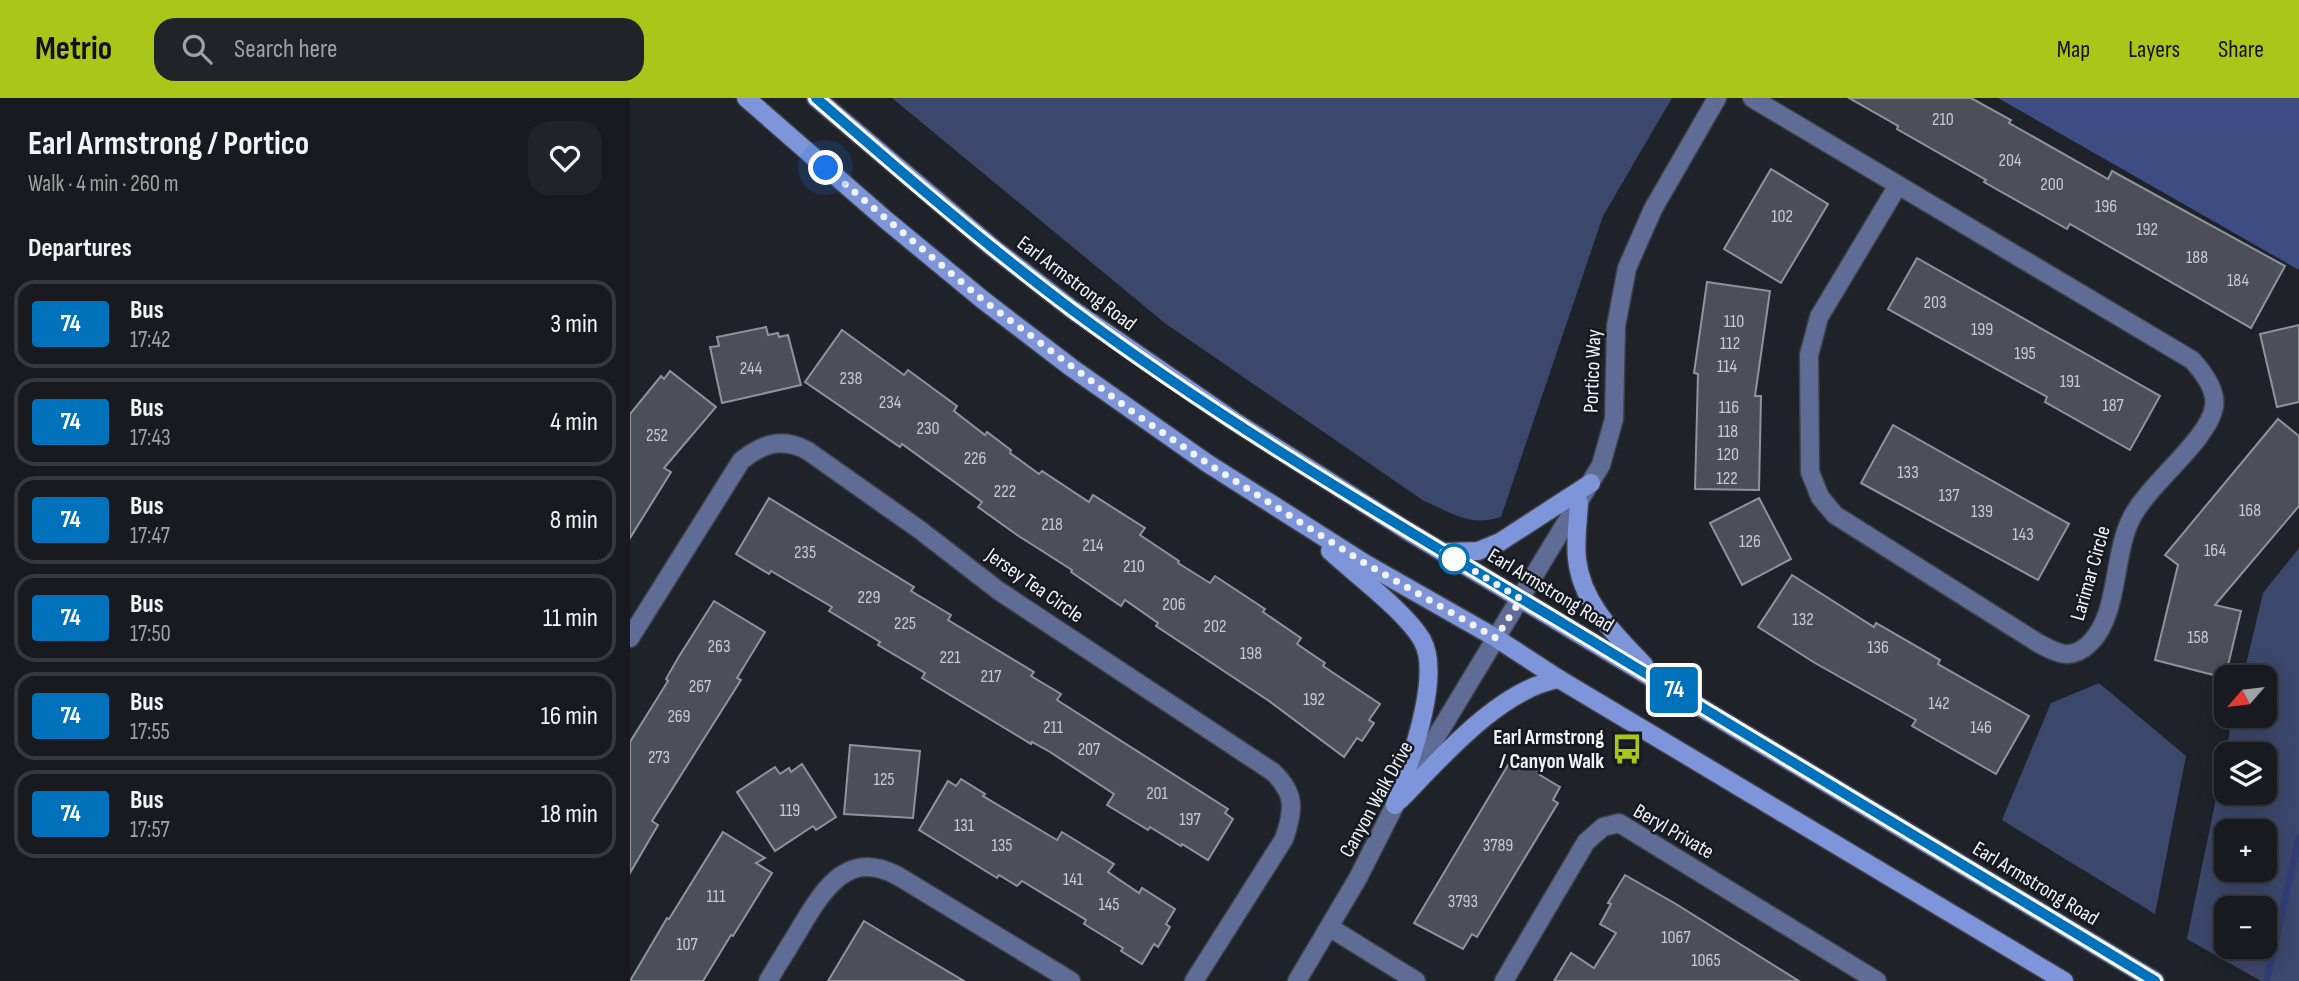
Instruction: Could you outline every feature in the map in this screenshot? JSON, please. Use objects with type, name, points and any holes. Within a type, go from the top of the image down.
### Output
[{"type":"main road","points":[[746,98],[983,300],[1137,415],[1207,463],[1366,564],[1496,638],[1559,679],[2064,981]]},
{"type":"main road","name":"Earl Armstrong Road","points":[[816,98],[992,247],[1073,310],[1234,421],[1443,552],[2155,981]]},
{"type":"main road","points":[[1443,552],[1488,548],[1591,483]]},
{"type":"main road","points":[[1579,503],[1576,557],[1587,594],[1602,619],[1658,681]]},
{"type":"main road","points":[[1285,512],[1404,617],[1426,649],[1430,674],[1418,735],[1395,805]]},
{"type":"main road","points":[[1395,805],[1498,707],[1522,691],[1559,679]]},
{"type":"street","name":"Portico Way","points":[[1496,638],[1601,465],[1614,419],[1616,326],[1627,268],[1653,209],[1717,98]]},
{"type":"street","name":"Larimar Circle","points":[[1752,98],[2192,360],[2207,380],[2215,404],[2207,426],[2138,505],[2125,530],[2105,620],[2092,642],[2076,654],[2059,655],[2038,643],[1835,515],[1820,497],[1810,472],[1809,355],[1819,317],[1898,187]]},
{"type":"street","name":"Jersey Tea Circle","points":[[630,638],[741,461],[761,449],[784,442],[808,451],[920,530],[999,591],[1283,781],[1290,792],[1292,816],[1284,839],[1194,981]]},
{"type":"street","name":"Canyon Walk Drive","points":[[1297,981],[1358,878],[1395,805],[1496,638]]},
{"type":"street","name":"Beryl Private","points":[[1504,981],[1586,842],[1603,827],[1619,823],[1877,981]]},
{"type":"street","points":[[768,981],[822,892],[844,874],[856,868],[870,866],[885,869],[898,876],[1071,981]]},
{"type":"street","points":[[1329,927],[1416,981]]},
{"type":"shaded area","points":[[892,98],[1672,98],[1603,216],[1501,517],[1480,520],[1461,517],[1424,501],[1166,324]]},
{"type":"shaded area","points":[[1998,98],[2299,98],[2299,270]]},
{"type":"shaded area","points":[[2299,548],[2299,981],[2261,981],[2222,959],[2277,959],[2277,896],[2214,896],[2214,954],[2187,939],[2215,805],[2277,805],[2277,742],[2228,742],[2231,728],[2277,728],[2277,665],[2246,665],[2263,593]]},
{"type":"shaded area","points":[[2099,683],[2186,756],[2155,914],[2002,820],[2051,703]]},
{"type":"building","points":[[1849,98],[1971,98],[2011,120],[2009,123],[2108,179],[2112,171],[2285,266],[2251,328],[2070,224],[2067,229],[1984,182],[1986,180]]},
{"type":"building","points":[[1771,169],[1828,204],[1781,283],[1724,249]]},
{"type":"building","points":[[1917,258],[2160,396],[2130,450],[2045,402],[2047,397],[1888,309]]},
{"type":"building","points":[[1707,282],[1770,291],[1755,396],[1761,396],[1759,490],[1695,489],[1698,374],[1694,373]]},
{"type":"building","points":[[2299,325],[2299,402],[2277,407],[2260,334]]},
{"type":"building","points":[[766,327],[768,335],[788,335],[801,385],[722,403],[710,347],[719,346],[717,337]]},
{"type":"building","points":[[842,330],[904,375],[908,370],[957,406],[954,411],[985,435],[987,432],[1039,474],[1042,471],[1089,502],[1093,495],[1145,528],[1140,535],[1179,561],[1178,563],[1210,583],[1215,576],[1265,609],[1263,612],[1301,638],[1297,644],[1325,663],[1323,666],[1380,704],[1369,720],[1374,723],[1362,741],[1357,738],[1344,757],[1269,701],[1156,626],[1158,623],[1125,600],[1121,606],[1071,572],[1072,570],[1017,535],[978,507],[982,502],[902,444],[900,447],[805,382]]},
{"type":"building","points":[[670,371],[716,407],[664,468],[671,472],[630,538],[630,414],[661,376],[664,379]]},
{"type":"building","points":[[2278,419],[2299,436],[2299,506],[2215,605],[2241,611],[2228,665],[2214,665],[2214,675],[2155,660],[2178,565],[2165,555]]},
{"type":"building","points":[[1893,425],[2069,524],[2038,580],[1861,483]]},
{"type":"building","points":[[769,498],[914,587],[911,591],[951,615],[948,620],[1034,672],[1031,676],[1061,694],[1057,700],[1228,809],[1225,813],[1233,819],[1208,860],[1150,827],[1148,830],[1107,805],[1114,794],[1050,752],[1032,742],[1031,744],[922,678],[925,673],[829,611],[832,607],[736,554]]},
{"type":"building","points":[[1759,498],[1791,559],[1742,585],[1710,523]]},
{"type":"building","points":[[1792,575],[1874,627],[1876,623],[1940,660],[1938,664],[2029,716],[1996,774],[1912,726],[1916,720],[1815,663],[1758,627]]},
{"type":"building","points":[[714,601],[765,632],[737,678],[741,680],[652,821],[658,825],[630,873],[630,742]]},
{"type":"building","points":[[850,745],[920,751],[913,818],[844,814]]},
{"type":"building","points":[[1514,755],[1560,787],[1553,800],[1558,803],[1477,937],[1472,934],[1463,949],[1414,923]]},
{"type":"building","points":[[802,764],[836,817],[816,830],[813,826],[775,851],[737,792],[775,767],[780,774],[789,768],[791,772]]},
{"type":"building","points":[[961,779],[985,794],[983,796],[1057,840],[1062,832],[1114,864],[1108,872],[1139,893],[1142,888],[1175,909],[1166,924],[1170,927],[1158,947],[1154,944],[1142,964],[1121,951],[1123,948],[1084,924],[1086,920],[1022,881],[1017,886],[999,875],[997,878],[919,830],[948,781],[956,786]]},
{"type":"building","points":[[723,832],[765,858],[756,863],[772,873],[733,936],[731,935],[703,981],[630,981],[667,918],[669,919]]},
{"type":"building","points":[[1625,875],[1799,981],[1554,981],[1571,953],[1594,968],[1616,933],[1600,924],[1611,904],[1608,903]]},
{"type":"building","points":[[864,921],[882,932],[964,981],[828,981]]},
{"type":"waterway","points":[[2267,979],[2299,838]]},
{"type":"bus line","name":"74","points":[[816,98],[992,247],[1159,372],[1406,530],[2155,981]]},
{"type":"place","name":"Earl Armstrong / Canyon Walk","points":[[1627,749]]},
{"type":"route","points":[[826,168],[983,300],[1137,415],[1366,564],[1496,638],[1521,599],[1443,552],[1454,559]]}]
